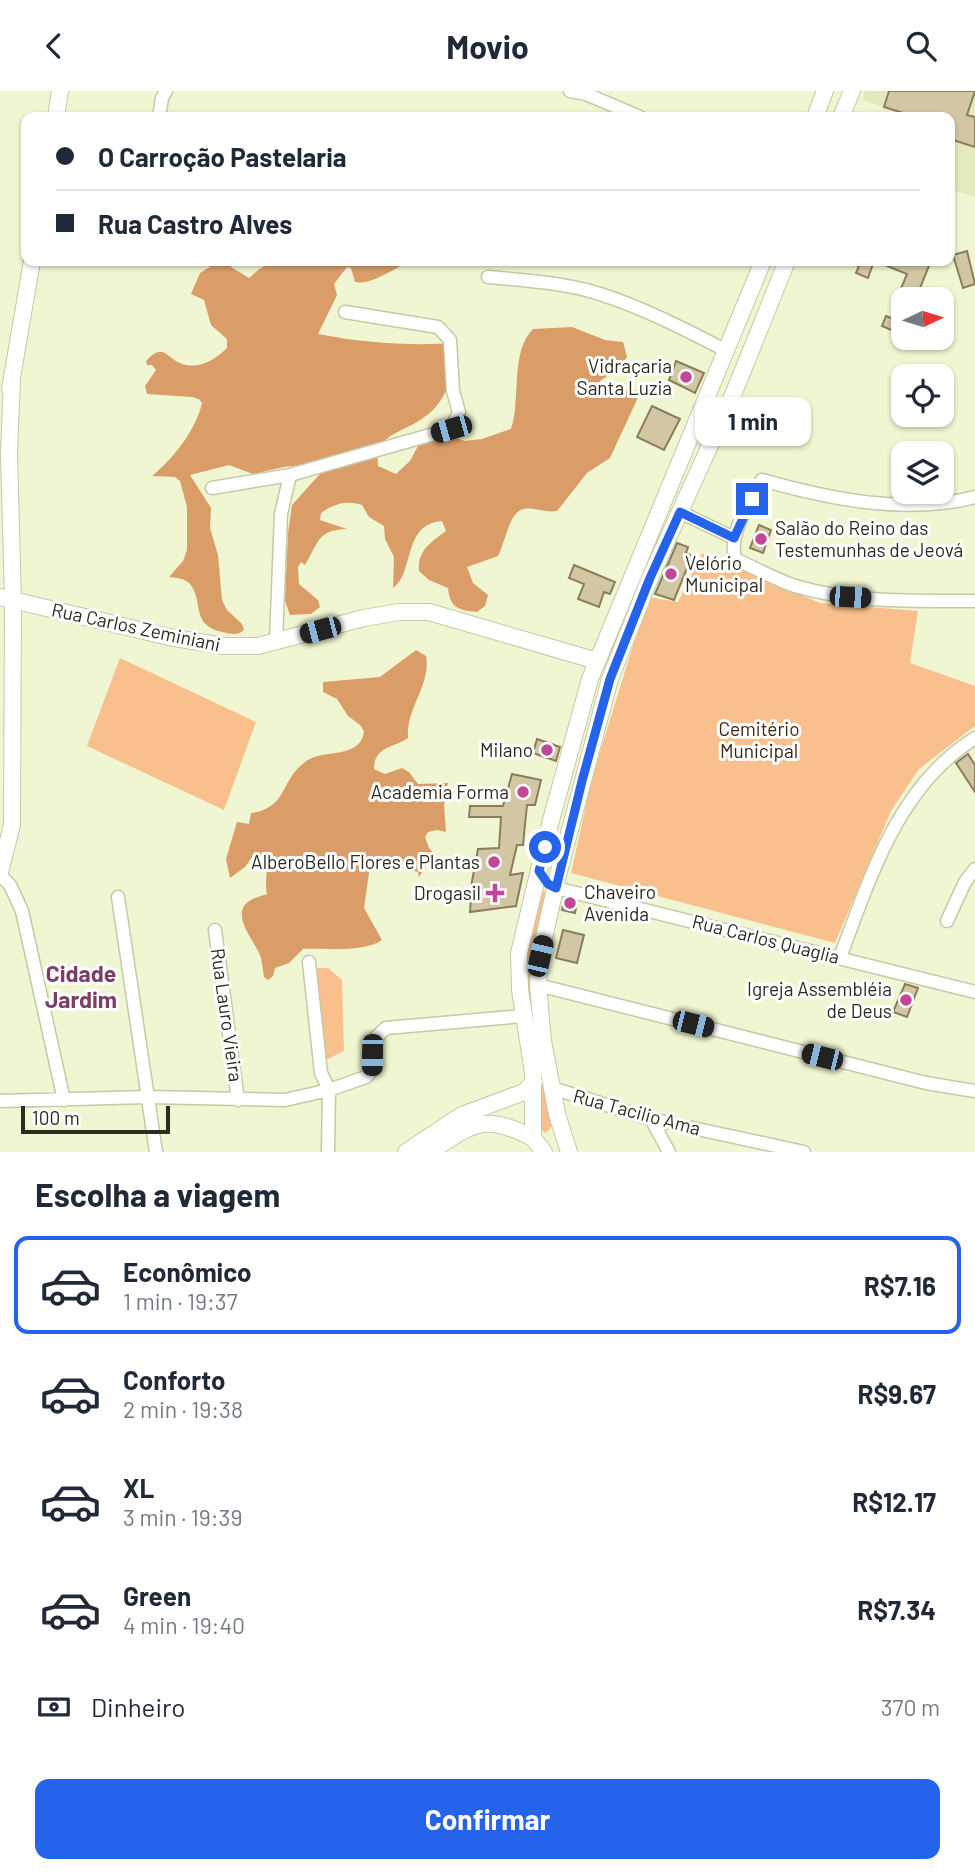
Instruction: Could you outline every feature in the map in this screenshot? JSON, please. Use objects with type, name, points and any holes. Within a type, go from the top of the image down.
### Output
[{"type":"main road","points":[[57,112],[60,91]]},
{"type":"main road","points":[[817,112],[825,91]]},
{"type":"main road","points":[[843,112],[852,91]]},
{"type":"main road","points":[[0,874],[12,825],[4,448],[12,380],[31,266]]},
{"type":"main road","points":[[539,1149],[534,1082],[520,990],[519,953],[550,824],[590,679],[727,351],[759,266]]},
{"type":"main road","points":[[569,1152],[552,1088],[541,1023],[538,985],[540,956],[570,828],[610,679],[650,578],[727,408],[785,266]]},
{"type":"main road","points":[[0,419],[12,380]]},
{"type":"main road","points":[[707,399],[727,408]]},
{"type":"main road","name":"Rua Carlos Zeminiani","points":[[6,599],[182,640],[240,647],[258,646],[364,618],[399,612],[429,612],[597,661]]},
{"type":"main road","points":[[560,787],[565,792],[579,795]]},
{"type":"main road","points":[[550,824],[564,823],[570,828]]},
{"type":"main road","points":[[539,871],[548,884],[556,888]]},
{"type":"main road","points":[[406,1152],[462,1115],[524,1092],[534,1082]]},
{"type":"main road","points":[[539,1149],[557,1128],[557,1114]]},
{"type":"main road","points":[[429,1152],[479,1123],[501,1124],[539,1149]]},
{"type":"street","points":[[160,112],[166,91]]},
{"type":"street","points":[[570,91],[628,112]]},
{"type":"street","points":[[488,277],[529,281],[598,294],[680,327],[727,351]]},
{"type":"street","points":[[212,488],[290,475],[451,429],[459,412],[453,391],[450,340],[438,327],[345,312]]},
{"type":"street","points":[[276,641],[281,514],[290,475]]},
{"type":"street","points":[[975,497],[949,504],[900,505],[809,493],[762,480],[734,538],[733,549],[736,559],[792,585],[819,592],[850,597],[975,601]]},
{"type":"street","points":[[680,512],[734,538]]},
{"type":"street","points":[[840,957],[868,883],[901,813],[926,779],[958,748],[975,737]]},
{"type":"street","points":[[947,922],[965,882],[975,869]]},
{"type":"street","points":[[0,874],[10,885],[22,911],[64,1100]]},
{"type":"street","name":"Rua Carlos Quaglia","points":[[556,888],[975,992]]},
{"type":"street","points":[[118,897],[156,1152]]},
{"type":"street","name":"Rua Lauro Vieira","points":[[215,930],[239,1100]]},
{"type":"street","points":[[309,962],[321,1073],[329,1090],[328,1152]]},
{"type":"street","points":[[538,985],[926,1083],[975,1091]]},
{"type":"street","points":[[0,1101],[148,1097],[285,1100],[329,1090],[366,1077],[372,1070],[372,1041],[386,1028],[523,1016]]},
{"type":"street","name":"Rua Tacilio Ama","points":[[552,1088],[651,1119],[804,1152]]},
{"type":"street","points":[[651,1119],[669,1152]]},
{"type":"shaded area","points":[[865,91],[975,91],[975,197],[955,191],[955,112],[899,112],[862,100]]},
{"type":"shaded area","points":[[211,266],[230,266],[249,278],[265,266],[401,266],[373,280],[361,282],[355,282],[351,268],[347,267],[334,284],[337,295],[318,334],[387,343],[456,343],[443,398],[428,415],[391,436],[377,449],[378,466],[396,474],[410,461],[418,446],[432,436],[450,436],[465,441],[482,439],[511,429],[521,350],[533,329],[572,327],[605,340],[623,342],[627,357],[618,369],[600,381],[598,387],[641,391],[610,458],[587,473],[557,511],[519,511],[511,522],[498,556],[467,567],[473,583],[488,595],[485,606],[477,612],[456,607],[448,588],[429,580],[419,571],[423,552],[446,531],[442,521],[429,524],[421,531],[400,581],[393,588],[394,557],[385,539],[384,526],[369,517],[362,505],[345,503],[321,513],[320,520],[347,529],[324,535],[305,565],[301,562],[298,567],[299,584],[318,600],[320,607],[311,614],[290,615],[285,601],[292,505],[327,466],[321,463],[253,474],[229,465],[190,475],[211,508],[210,528],[218,555],[222,600],[244,630],[231,634],[213,629],[202,619],[190,584],[183,579],[169,577],[183,561],[187,550],[187,507],[180,481],[175,477],[152,476],[183,443],[195,423],[202,403],[192,397],[147,394],[145,386],[156,370],[152,365],[147,365],[146,361],[161,352],[180,363],[193,366],[218,356],[227,348],[227,339],[211,325],[204,300],[191,294],[200,273]]},
{"type":"shaded area","points":[[416,650],[426,656],[427,667],[408,727],[408,738],[381,752],[377,756],[374,769],[385,774],[402,768],[409,772],[418,784],[448,783],[444,805],[446,832],[428,832],[425,837],[429,848],[437,857],[428,863],[419,877],[418,872],[371,859],[364,908],[382,940],[365,947],[303,949],[289,963],[275,968],[273,976],[268,980],[264,977],[260,955],[242,920],[243,908],[247,902],[267,894],[266,861],[265,858],[253,856],[245,867],[230,878],[226,859],[237,822],[249,824],[251,813],[272,805],[305,762],[321,755],[349,750],[361,740],[364,731],[348,716],[337,699],[323,692],[323,682],[380,677]]},
{"type":"green space","name":"Cemitério Municipal","points":[[702,553],[820,603],[918,611],[910,663],[975,686],[975,726],[919,769],[891,811],[835,943],[571,873],[592,778],[648,597],[678,602]]},
{"type":"green space","points":[[120,658],[256,722],[224,810],[87,746]]},
{"type":"green space","points":[[542,891],[547,893],[532,958],[527,959],[524,952]]},
{"type":"green space","points":[[532,966],[553,1125],[546,1133],[541,1130],[525,967]]},
{"type":"green space","points":[[317,968],[328,968],[342,980],[344,1051],[326,1060]]},
{"type":"building","points":[[889,91],[975,91],[967,115],[975,117],[975,147],[955,141],[955,112],[900,112],[884,107]]},
{"type":"building","points":[[967,251],[975,284],[963,288],[955,254]]},
{"type":"building","points":[[859,266],[872,266],[868,278],[856,273]]},
{"type":"building","points":[[887,266],[929,266],[920,287],[902,287],[907,274]]},
{"type":"building","points":[[886,316],[891,318],[891,330],[882,326]]},
{"type":"building","name":"Vidraçaria Santa Luzia","points":[[676,361],[704,373],[695,393],[669,380]]},
{"type":"building","points":[[652,406],[680,419],[664,450],[637,437]]},
{"type":"building","name":"Salão do Reino das Testemunhas de Jeová","points":[[759,525],[771,530],[763,553],[750,548]]},
{"type":"building","name":"Velório Municipal","points":[[677,543],[688,547],[686,553],[692,556],[674,600],[655,594]]},
{"type":"building","points":[[574,565],[615,582],[610,594],[604,592],[599,607],[578,599],[584,584],[569,578]]},
{"type":"building","name":"Milano","points":[[537,739],[560,747],[556,761],[533,753]]},
{"type":"building","points":[[968,754],[975,765],[975,792],[956,763]]},
{"type":"building","points":[[512,774],[541,780],[535,805],[527,805],[523,845],[517,845],[510,875],[523,873],[516,906],[470,912],[478,849],[499,848],[501,817],[469,817],[470,806],[503,806]]},
{"type":"building","name":"Chaveiro Avenida","points":[[564,899],[577,902],[575,913],[562,910]]},
{"type":"building","points":[[563,930],[584,935],[577,963],[556,958]]},
{"type":"building","name":"Igreja Assembléia de Deus","points":[[905,984],[918,988],[907,1017],[893,1012]]},
{"type":"place","name":"Vidraçaria Santa Luzia","points":[[686,377]]},
{"type":"place","name":"Salão do Reino das Testemunhas de Jeová","points":[[761,539]]},
{"type":"place","name":"Velório Municipal","points":[[671,574]]},
{"type":"place","name":"Milano","points":[[547,750]]},
{"type":"place","name":"Academia Forma","points":[[523,792]]},
{"type":"place","name":"AlberoBello Flores e Plantas","points":[[494,862]]},
{"type":"place","name":"Drogasil","points":[[495,893]]},
{"type":"place","name":"Chaveiro Avenida","points":[[570,903]]},
{"type":"place","name":"Igreja Assembléia de Deus","points":[[906,1000]]},
{"type":"district","name":"Cidade Jardim","points":[[81,987]]},
{"type":"route","points":[[545,847],[539,871],[543,879],[556,888],[610,679],[650,578],[680,512],[734,538],[752,499]]}]
